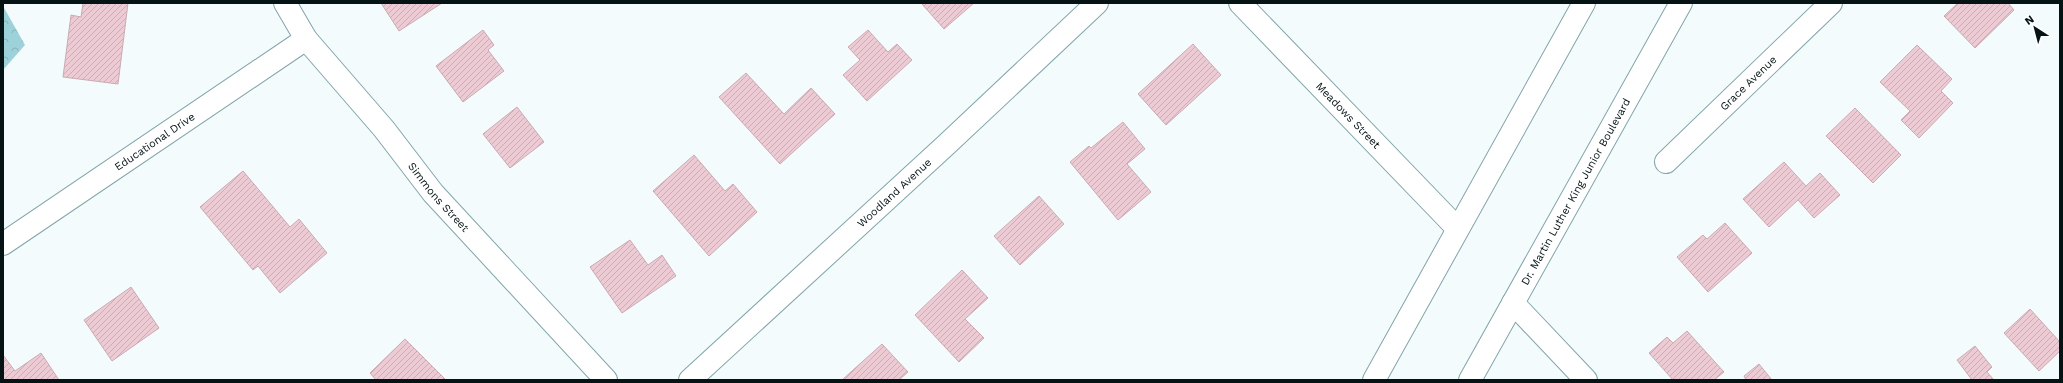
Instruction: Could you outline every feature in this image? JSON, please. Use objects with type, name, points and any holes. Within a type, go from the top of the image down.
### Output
[{"type":"street","name":"Simmons Street","points":[[285,3],[306,39],[384,129],[433,194],[606,380]]},
{"type":"street","name":"Woodland Avenue","points":[[690,380],[1097,3]]},
{"type":"street","name":"Meadows Street","points":[[1240,3],[1457,228]]},
{"type":"street","points":[[1374,380],[1457,228],[1584,3]]},
{"type":"street","name":"Dr. Martin Luther King Junior Boulevard","points":[[1470,380],[1681,3]]},
{"type":"street","name":"Grace Avenue","points":[[1666,162],[1831,3]]},
{"type":"street","name":"Educational Drive","points":[[3,244],[306,39]]},
{"type":"street","points":[[1513,303],[1586,380]]},
{"type":"green space","points":[[3,6],[25,45],[3,70]]},
{"type":"building","points":[[83,3],[128,3],[118,84],[63,77],[71,15],[81,17]]},
{"type":"building","points":[[381,3],[442,3],[399,31]]},
{"type":"building","points":[[921,3],[974,3],[944,29]]},
{"type":"building","points":[[1958,3],[2008,3],[2014,10],[1975,48],[1944,16]]},
{"type":"building","points":[[483,30],[494,45],[488,50],[504,71],[463,102],[436,66]]},
{"type":"building","points":[[868,30],[888,52],[897,44],[912,60],[867,101],[843,75],[860,60],[848,47]]},
{"type":"building","points":[[1193,44],[1221,75],[1166,125],[1138,94]]},
{"type":"building","points":[[1917,45],[1952,79],[1941,91],[1953,103],[1919,138],[1901,120],[1910,111],[1880,82]]},
{"type":"building","points":[[746,73],[784,114],[811,88],[835,114],[780,164],[719,97]]},
{"type":"building","points":[[517,107],[544,142],[510,168],[483,134]]},
{"type":"building","points":[[1855,108],[1901,155],[1873,183],[1826,136]]},
{"type":"building","points":[[1123,122],[1145,149],[1127,164],[1151,192],[1118,220],[1070,162],[1089,146],[1091,148]]},
{"type":"building","points":[[694,155],[725,191],[733,184],[757,212],[709,256],[653,191]]},
{"type":"building","points":[[1784,162],[1806,186],[1820,173],[1840,195],[1814,218],[1798,200],[1769,227],[1743,199]]},
{"type":"building","points":[[243,171],[290,227],[299,219],[327,253],[280,293],[258,266],[253,270],[200,207]]},
{"type":"building","points":[[1039,196],[1064,224],[1020,265],[994,236]]},
{"type":"building","points":[[1725,223],[1752,253],[1708,292],[1677,257],[1703,235],[1707,239]]},
{"type":"building","points":[[630,240],[648,265],[662,255],[676,276],[622,313],[590,267]]},
{"type":"building","points":[[962,270],[988,298],[965,319],[984,338],[959,362],[915,315]]},
{"type":"building","points":[[131,287],[159,328],[112,361],[84,320]]},
{"type":"building","points":[[2030,309],[2060,342],[2060,351],[2039,371],[2004,333]]},
{"type":"building","points":[[1687,331],[1724,372],[1714,380],[1673,380],[1649,353],[1667,337],[1673,343]]},
{"type":"building","points":[[405,339],[446,380],[376,380],[370,373]]},
{"type":"building","points":[[882,344],[908,372],[899,380],[842,380]]},
{"type":"building","points":[[1975,346],[1992,367],[1987,372],[1994,380],[1972,380],[1957,360]]},
{"type":"building","points":[[41,353],[59,380],[3,380],[3,355],[15,371]]},
{"type":"building","points":[[1759,364],[1772,380],[1746,380],[1744,376]]}]
